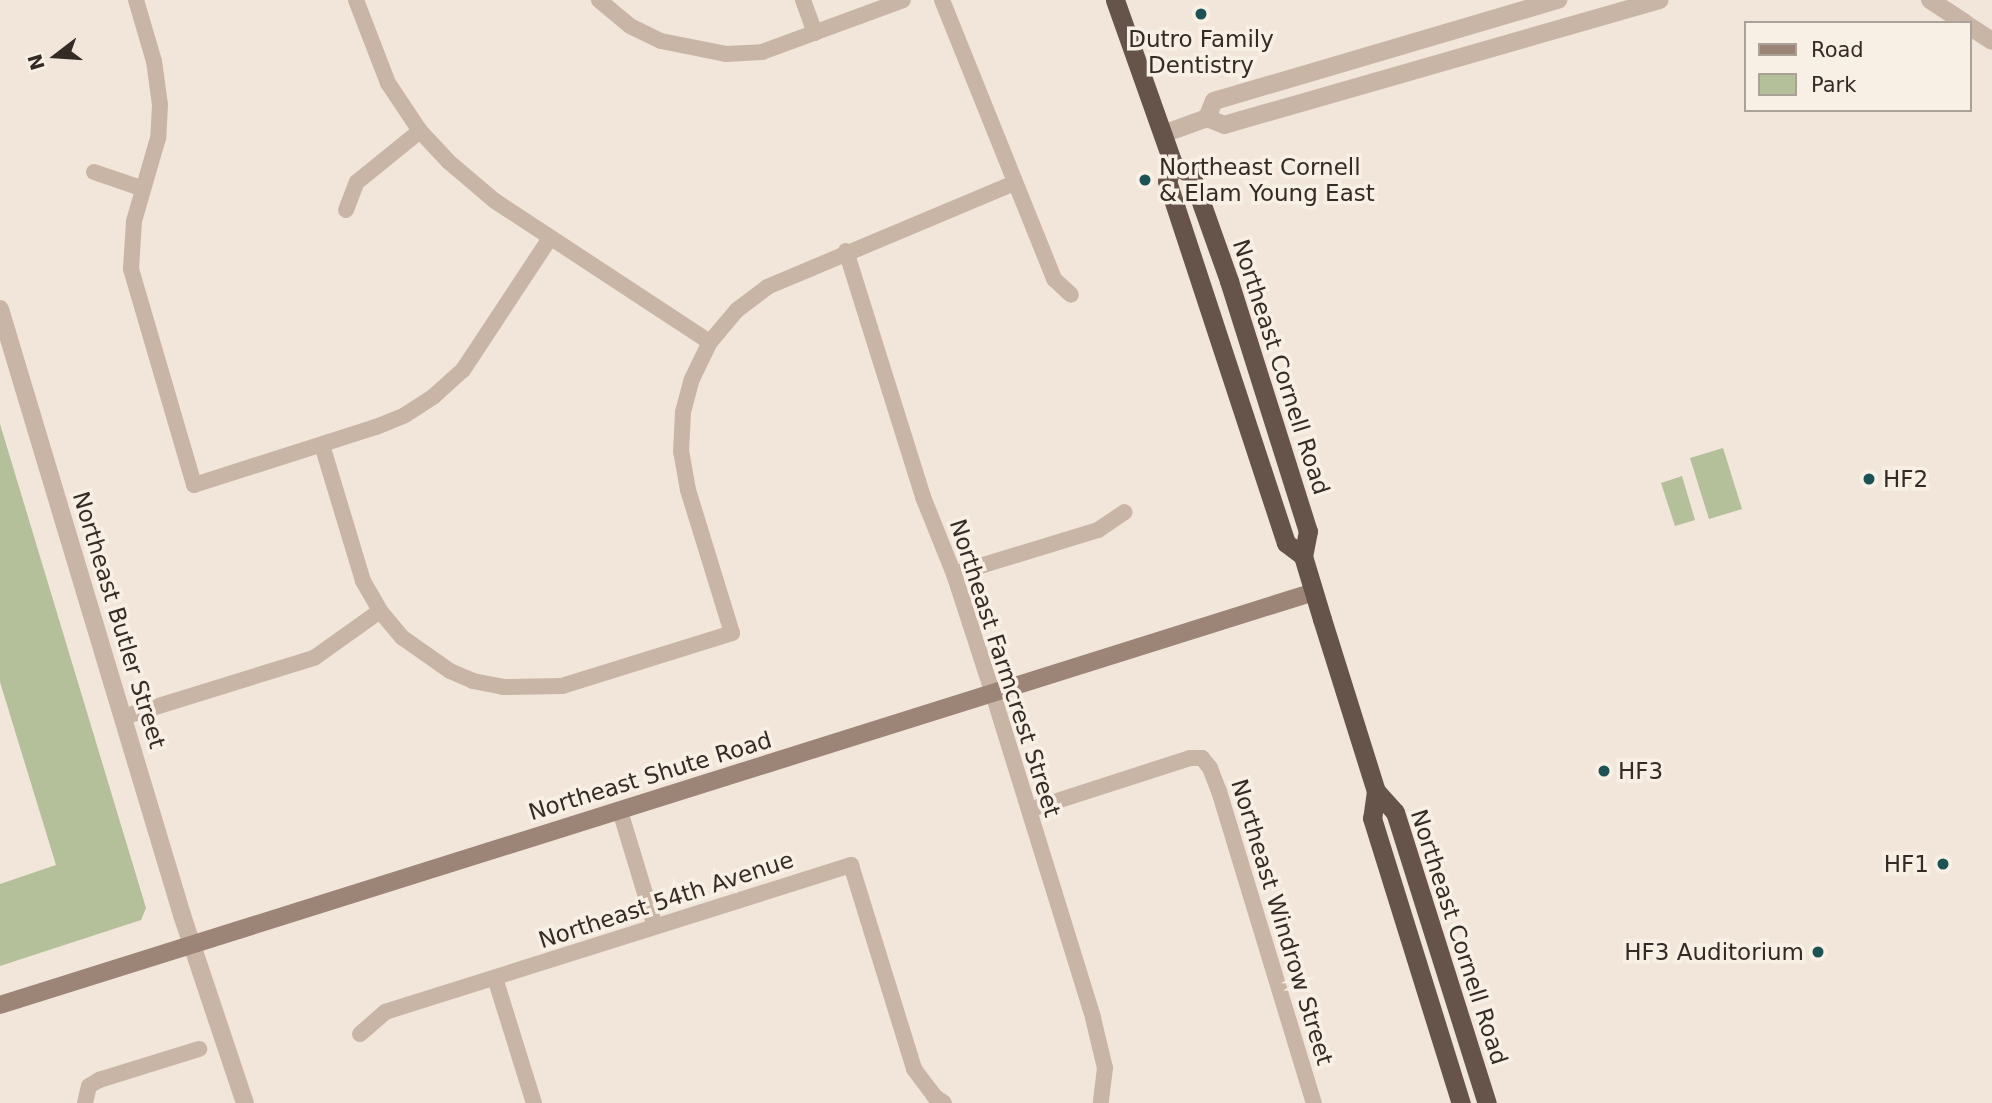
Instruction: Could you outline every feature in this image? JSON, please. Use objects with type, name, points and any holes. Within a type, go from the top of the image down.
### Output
[{"type":"highway","name":"Northeast Cornell Road","points":[[1115,0],[1173,164],[1167,181],[1286,543],[1303,556],[1376,791],[1395,812],[1487,1103]]},
{"type":"highway","name":"Northeast Cornell Road","points":[[1376,791],[1372,818],[1461,1103]]},
{"type":"main road","name":"Northeast Shute Road","points":[[0,1004],[192,946],[1314,592]]},
{"type":"street","points":[[136,0],[154,61],[160,104],[158,138],[141,188],[134,221],[131,269],[194,485],[405,415],[463,370],[550,238]]},
{"type":"street","points":[[356,0],[388,83],[420,131],[495,201],[710,342]]},
{"type":"street","points":[[599,0],[630,26],[661,41],[726,54],[762,51],[903,0]]},
{"type":"street","points":[[803,0],[814,33]]},
{"type":"street","points":[[942,0],[1054,279],[1071,296]]},
{"type":"street","points":[[1207,118],[1214,101],[1558,0]]},
{"type":"street","points":[[1163,134],[1207,118],[1224,125],[1617,6],[1659,0]]},
{"type":"street","points":[[1930,0],[1962,21]]},
{"type":"street","points":[[1971,27],[1992,41]]},
{"type":"street","points":[[346,210],[356,182],[420,131]]},
{"type":"street","points":[[94,172],[141,188]]},
{"type":"street","points":[[321,445],[363,581],[380,611],[403,638],[431,660],[473,681],[503,687],[562,686],[732,634],[688,490],[681,452],[683,412],[692,379],[710,342],[737,310],[767,287],[846,251],[1014,183]]},
{"type":"street","name":"Northeast Farmcrest Street","points":[[846,251],[923,497],[954,574],[993,694],[1100,1044],[1105,1068],[1101,1103]]},
{"type":"street","name":"Northeast Butler Street","points":[[0,309],[192,946],[245,1103]]},
{"type":"street","points":[[954,574],[1098,530],[1125,512]]},
{"type":"street","points":[[123,717],[314,659],[380,611]]},
{"type":"street","name":"Northeast Windrow Street","points":[[1029,810],[1190,758],[1202,758],[1210,768],[1219,791],[1314,1103]]},
{"type":"street","points":[[620,811],[655,926]]},
{"type":"street","name":"Northeast 54th Avenue","points":[[360,1034],[385,1012],[851,865],[914,1069],[934,1096],[944,1103]]},
{"type":"street","points":[[495,978],[534,1103]]},
{"type":"street","points":[[85,1103],[89,1086],[99,1080],[199,1049]]},
{"type":"green space","points":[[0,424],[146,908],[141,920],[0,966],[0,884],[56,865],[0,682]]},
{"type":"green space","points":[[1723,448],[1742,509],[1709,519],[1690,458]]},
{"type":"green space","points":[[1682,476],[1695,520],[1675,526],[1661,483]]},
{"type":"place","name":"Dutro Family Dentistry","points":[[1201,14]]},
{"type":"place","name":"Northeast Cornell & Elam Young East","points":[[1145,180]]},
{"type":"place","name":"HF2","points":[[1869,479]]},
{"type":"place","name":"HF3","points":[[1604,771]]},
{"type":"place","name":"HF1","points":[[1943,864]]},
{"type":"place","name":"HF3 Auditorium","points":[[1818,952]]}]
